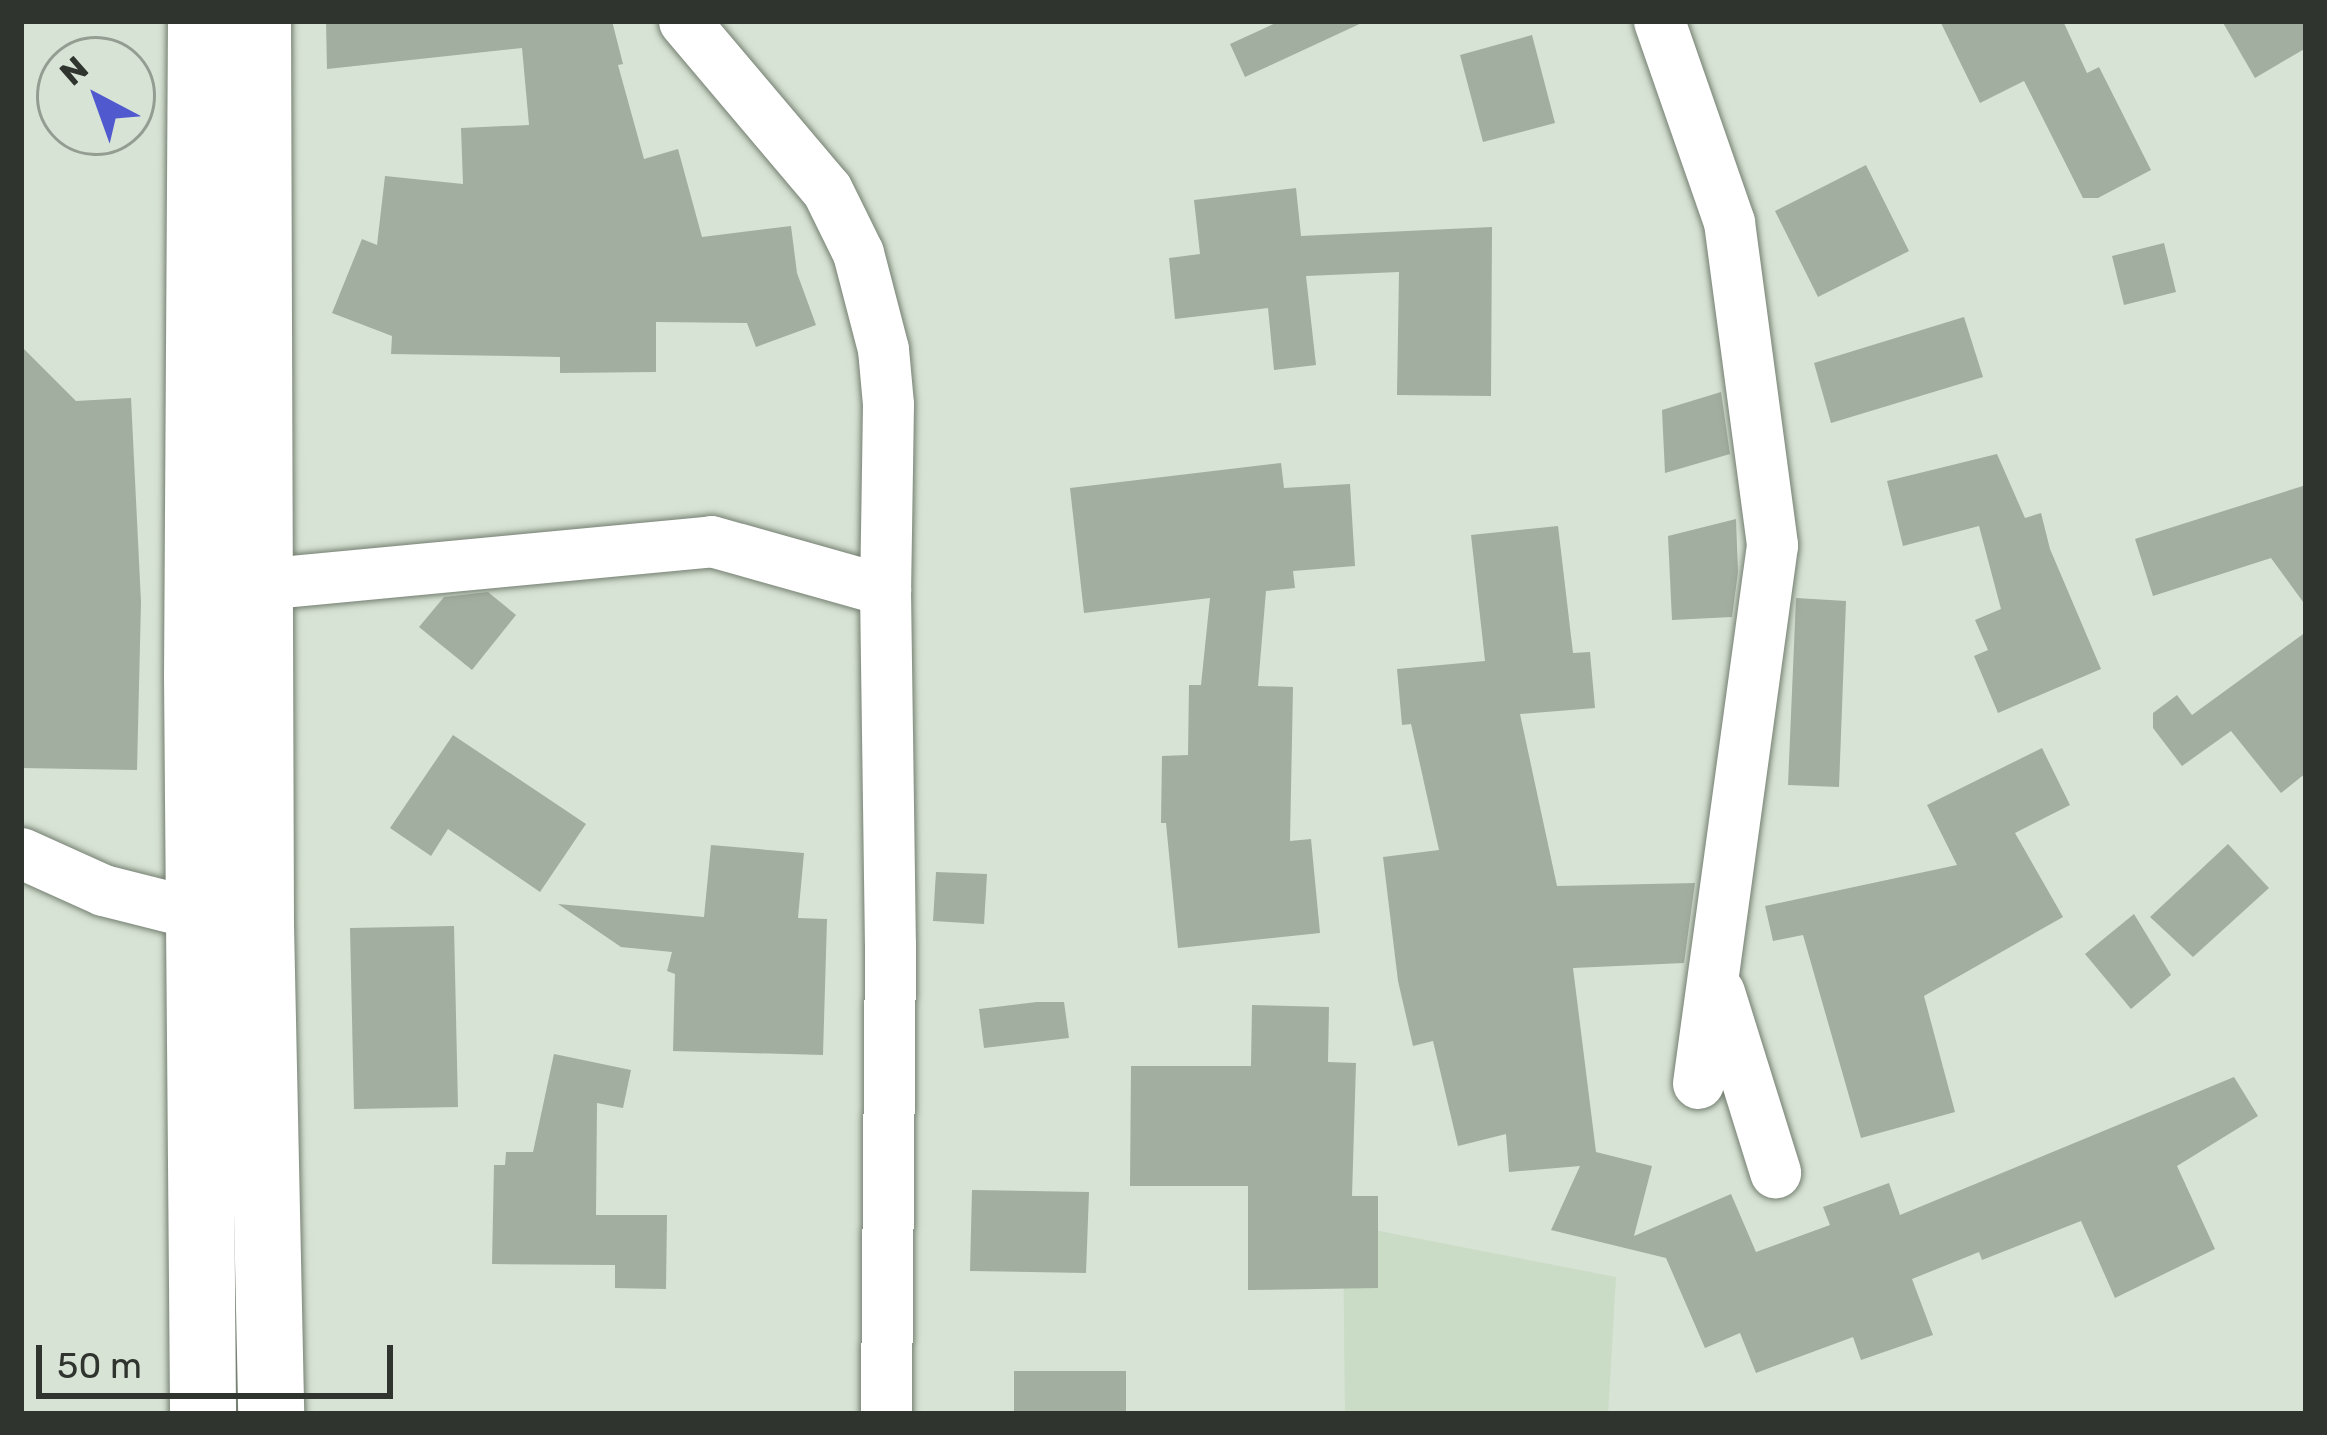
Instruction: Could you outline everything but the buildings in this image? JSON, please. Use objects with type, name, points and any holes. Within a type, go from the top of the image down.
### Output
[{"type":"highway","points":[[202,21],[196,676],[231,922],[271,1414]]},
{"type":"highway","points":[[203,1414],[231,922],[260,584],[258,21]]},
{"type":"street","points":[[684,21],[827,190],[858,253],[883,350],[888,404],[884,590],[890,944],[886,1414]]},
{"type":"street","points":[[1659,21],[1729,222],[1772,545],[1716,980],[1698,1083]]},
{"type":"street","points":[[260,584],[711,541],[884,590]]},
{"type":"street","points":[[21,853],[104,890],[231,922]]},
{"type":"street","points":[[1716,980],[1775,1172]]},
{"type":"shaded area","points":[[1343,1224],[1616,1277],[1608,1414],[1345,1414]]}]
